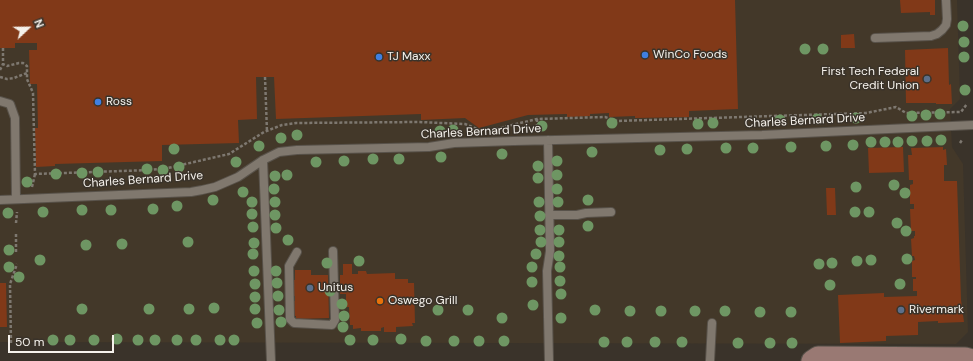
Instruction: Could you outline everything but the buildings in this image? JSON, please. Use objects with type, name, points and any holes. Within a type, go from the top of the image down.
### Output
[{"type":"main road","points":[[812,361],[818,357],[965,358],[973,360]]},
{"type":"lane","points":[[875,38],[931,36],[937,34],[946,26],[946,0]]},
{"type":"lane","points":[[0,101],[10,104],[15,118],[16,199]]},
{"type":"lane","name":"Charles Bernard Drive","points":[[0,200],[191,192],[215,187],[238,177],[263,160],[279,152],[297,150],[429,147],[454,143],[762,135],[973,125]]},
{"type":"lane","points":[[548,140],[550,251],[547,272],[549,361]]},
{"type":"lane","points":[[263,160],[271,361]]},
{"type":"lane","points":[[549,215],[577,216],[586,213],[611,212]]},
{"type":"lane","points":[[297,252],[288,266],[290,319],[294,323],[332,325],[336,320],[333,251]]},
{"type":"lane","points":[[710,361],[712,323]]},
{"type":"path","points":[[0,70],[3,64],[4,48]]},
{"type":"path","points":[[3,64],[7,66],[23,63],[28,66],[27,79],[33,93],[35,174],[32,188]]},
{"type":"path","points":[[0,77],[7,79],[14,78],[27,73]]},
{"type":"path","points":[[265,77],[267,132]]},
{"type":"path","points":[[35,174],[168,168],[229,154],[282,125],[296,123],[412,122],[465,124],[484,131],[536,119],[605,117],[617,121],[866,114],[896,106],[906,113],[961,112],[967,104]]},
{"type":"path","points":[[536,119],[537,129]]},
{"type":"path","points":[[16,223],[17,212]]},
{"type":"path","points":[[16,234],[16,252]]},
{"type":"path","points":[[11,343],[10,284],[17,264]]},
{"type":"shaded area","points":[[0,0],[957,0],[960,99],[950,109],[952,147],[963,164],[968,332],[956,344],[0,342]]},
{"type":"place","name":"WinCo Foods","points":[[645,55]]},
{"type":"place","name":"TJ Maxx","points":[[379,57]]},
{"type":"place","name":"First Tech Federal Credit Union","points":[[927,79]]},
{"type":"place","name":"Ross","points":[[98,102]]},
{"type":"place","name":"Unitus","points":[[310,288]]},
{"type":"place","name":"Oswego Grill","points":[[380,301]]},
{"type":"place","name":"Rivermark","points":[[901,310]]}]
